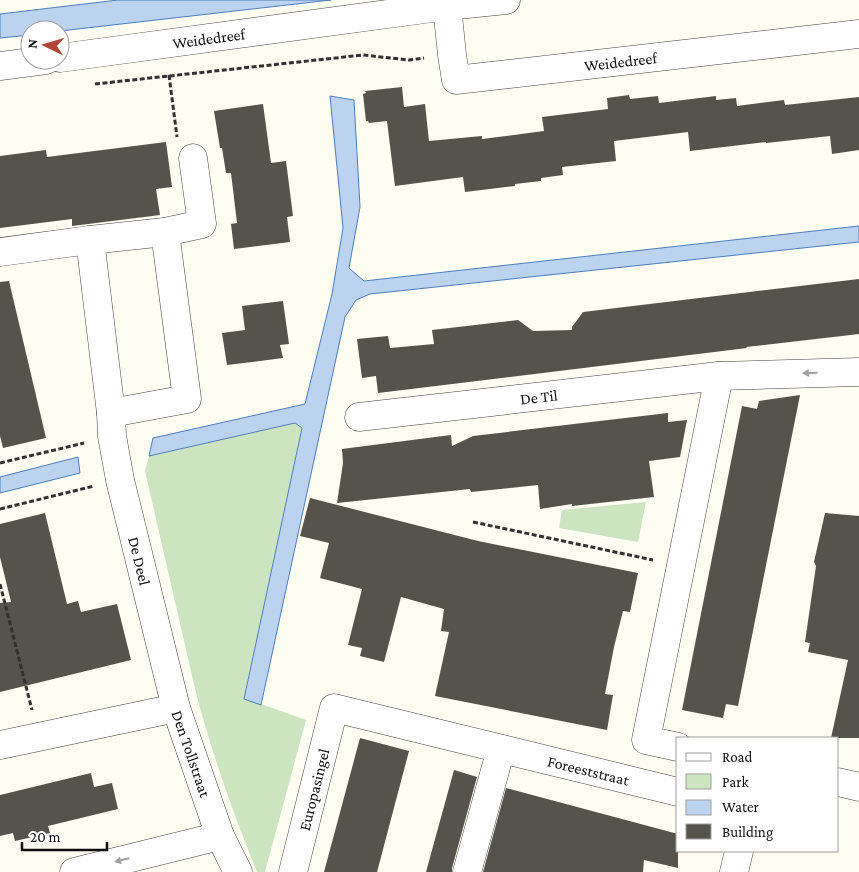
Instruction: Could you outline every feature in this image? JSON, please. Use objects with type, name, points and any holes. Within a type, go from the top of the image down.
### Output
[{"type":"street","name":"Weidedreef","points":[[70,57],[447,6],[506,0]]},
{"type":"street","name":"Weidedreef","points":[[447,6],[456,80],[859,34]]},
{"type":"street","points":[[0,66],[20,63]]},
{"type":"street","points":[[0,252],[165,232],[202,224],[193,158]]},
{"type":"street","points":[[111,425],[187,398],[165,232]]},
{"type":"street","name":"De Deel","points":[[90,240],[111,425],[120,480],[176,708]]},
{"type":"street","name":"De Til","points":[[359,417],[719,376],[859,372]]},
{"type":"street","points":[[676,747],[646,740],[719,376]]},
{"type":"street","name":"Den Tollstraat","points":[[0,745],[176,708],[220,836],[238,872]]},
{"type":"street","name":"Foreeststraat","points":[[334,708],[676,792]]},
{"type":"street","name":"Europasingel","points":[[293,872],[334,708]]},
{"type":"street","points":[[466,872],[501,749]]},
{"type":"street","points":[[839,782],[859,787]]},
{"type":"street","points":[[74,872],[220,836]]},
{"type":"street","points":[[734,872],[739,852]]},
{"type":"path","points":[[170,76],[179,157],[193,158]]},
{"type":"path","points":[[0,463],[111,425]]},
{"type":"path","points":[[0,509],[120,480]]},
{"type":"path","points":[[473,522],[681,566]]},
{"type":"path","points":[[0,584],[39,737]]},
{"type":"green space","points":[[295,423],[302,428],[244,698],[306,720],[265,872],[257,872],[223,783],[202,716],[145,471],[149,456]]},
{"type":"green space","points":[[646,502],[638,542],[559,528],[562,510]]},
{"type":"water","points":[[118,0],[331,0],[70,30],[70,20],[20,20],[20,36],[0,38],[0,14]]},
{"type":"water","points":[[330,96],[354,100],[360,207],[349,268],[364,281],[859,226],[859,242],[370,294],[356,300],[345,317],[261,705],[244,699],[302,428],[295,423],[149,456],[153,438],[305,404],[332,294],[343,228]]},
{"type":"water","points":[[78,457],[80,473],[0,493],[0,477]]},
{"type":"building","points":[[402,87],[404,107],[425,104],[429,141],[482,136],[482,139],[544,131],[542,117],[608,109],[607,98],[629,95],[630,99],[658,96],[659,103],[716,96],[716,100],[736,98],[737,106],[784,100],[785,105],[859,97],[859,150],[832,154],[830,136],[690,151],[688,132],[614,141],[616,161],[562,167],[563,175],[541,178],[541,181],[515,184],[515,186],[465,192],[463,177],[395,186],[387,121],[369,123],[366,121],[363,94],[366,93],[365,91]]},
{"type":"building","points":[[263,104],[271,163],[286,161],[293,216],[287,217],[290,242],[234,249],[231,224],[237,223],[231,173],[226,173],[214,111]]},
{"type":"building","points":[[166,142],[172,187],[156,189],[160,215],[72,226],[72,219],[0,228],[0,156],[46,150],[47,157]]},
{"type":"building","points":[[859,279],[859,334],[378,393],[376,376],[362,378],[357,339],[388,336],[390,348],[434,344],[432,330],[518,320],[533,331],[572,330],[572,327],[583,312]]},
{"type":"building","points":[[9,281],[46,438],[3,448],[0,436],[0,282]]},
{"type":"building","points":[[283,301],[289,344],[280,345],[283,358],[227,365],[222,333],[245,330],[242,306]]},
{"type":"building","points":[[800,395],[738,706],[726,704],[723,718],[682,710],[742,406],[757,409],[759,401]]},
{"type":"building","points":[[668,413],[668,422],[687,420],[680,457],[649,461],[654,497],[572,506],[572,504],[540,509],[538,485],[471,492],[470,489],[337,503],[343,463],[342,449],[451,435],[452,446],[473,436]]},
{"type":"building","points":[[310,498],[478,541],[638,573],[630,612],[623,611],[614,647],[605,694],[613,695],[607,730],[435,696],[449,632],[441,631],[444,609],[401,597],[384,662],[360,656],[362,648],[348,645],[362,589],[320,578],[329,543],[300,536]]},
{"type":"building","points":[[45,513],[67,604],[78,601],[81,612],[117,604],[131,660],[0,692],[0,603],[11,602],[0,557],[0,524]]},
{"type":"building","points":[[825,513],[859,516],[859,738],[831,737],[848,660],[808,652],[810,643],[805,642],[816,566],[814,562]]},
{"type":"building","points":[[360,738],[409,751],[377,872],[324,872]]},
{"type":"building","points":[[454,770],[477,777],[452,872],[426,872]]},
{"type":"building","points":[[91,773],[94,787],[112,783],[118,809],[48,826],[50,833],[15,841],[13,833],[0,836],[0,795]]},
{"type":"building","points":[[506,788],[676,833],[678,868],[644,860],[643,872],[483,872]]}]
